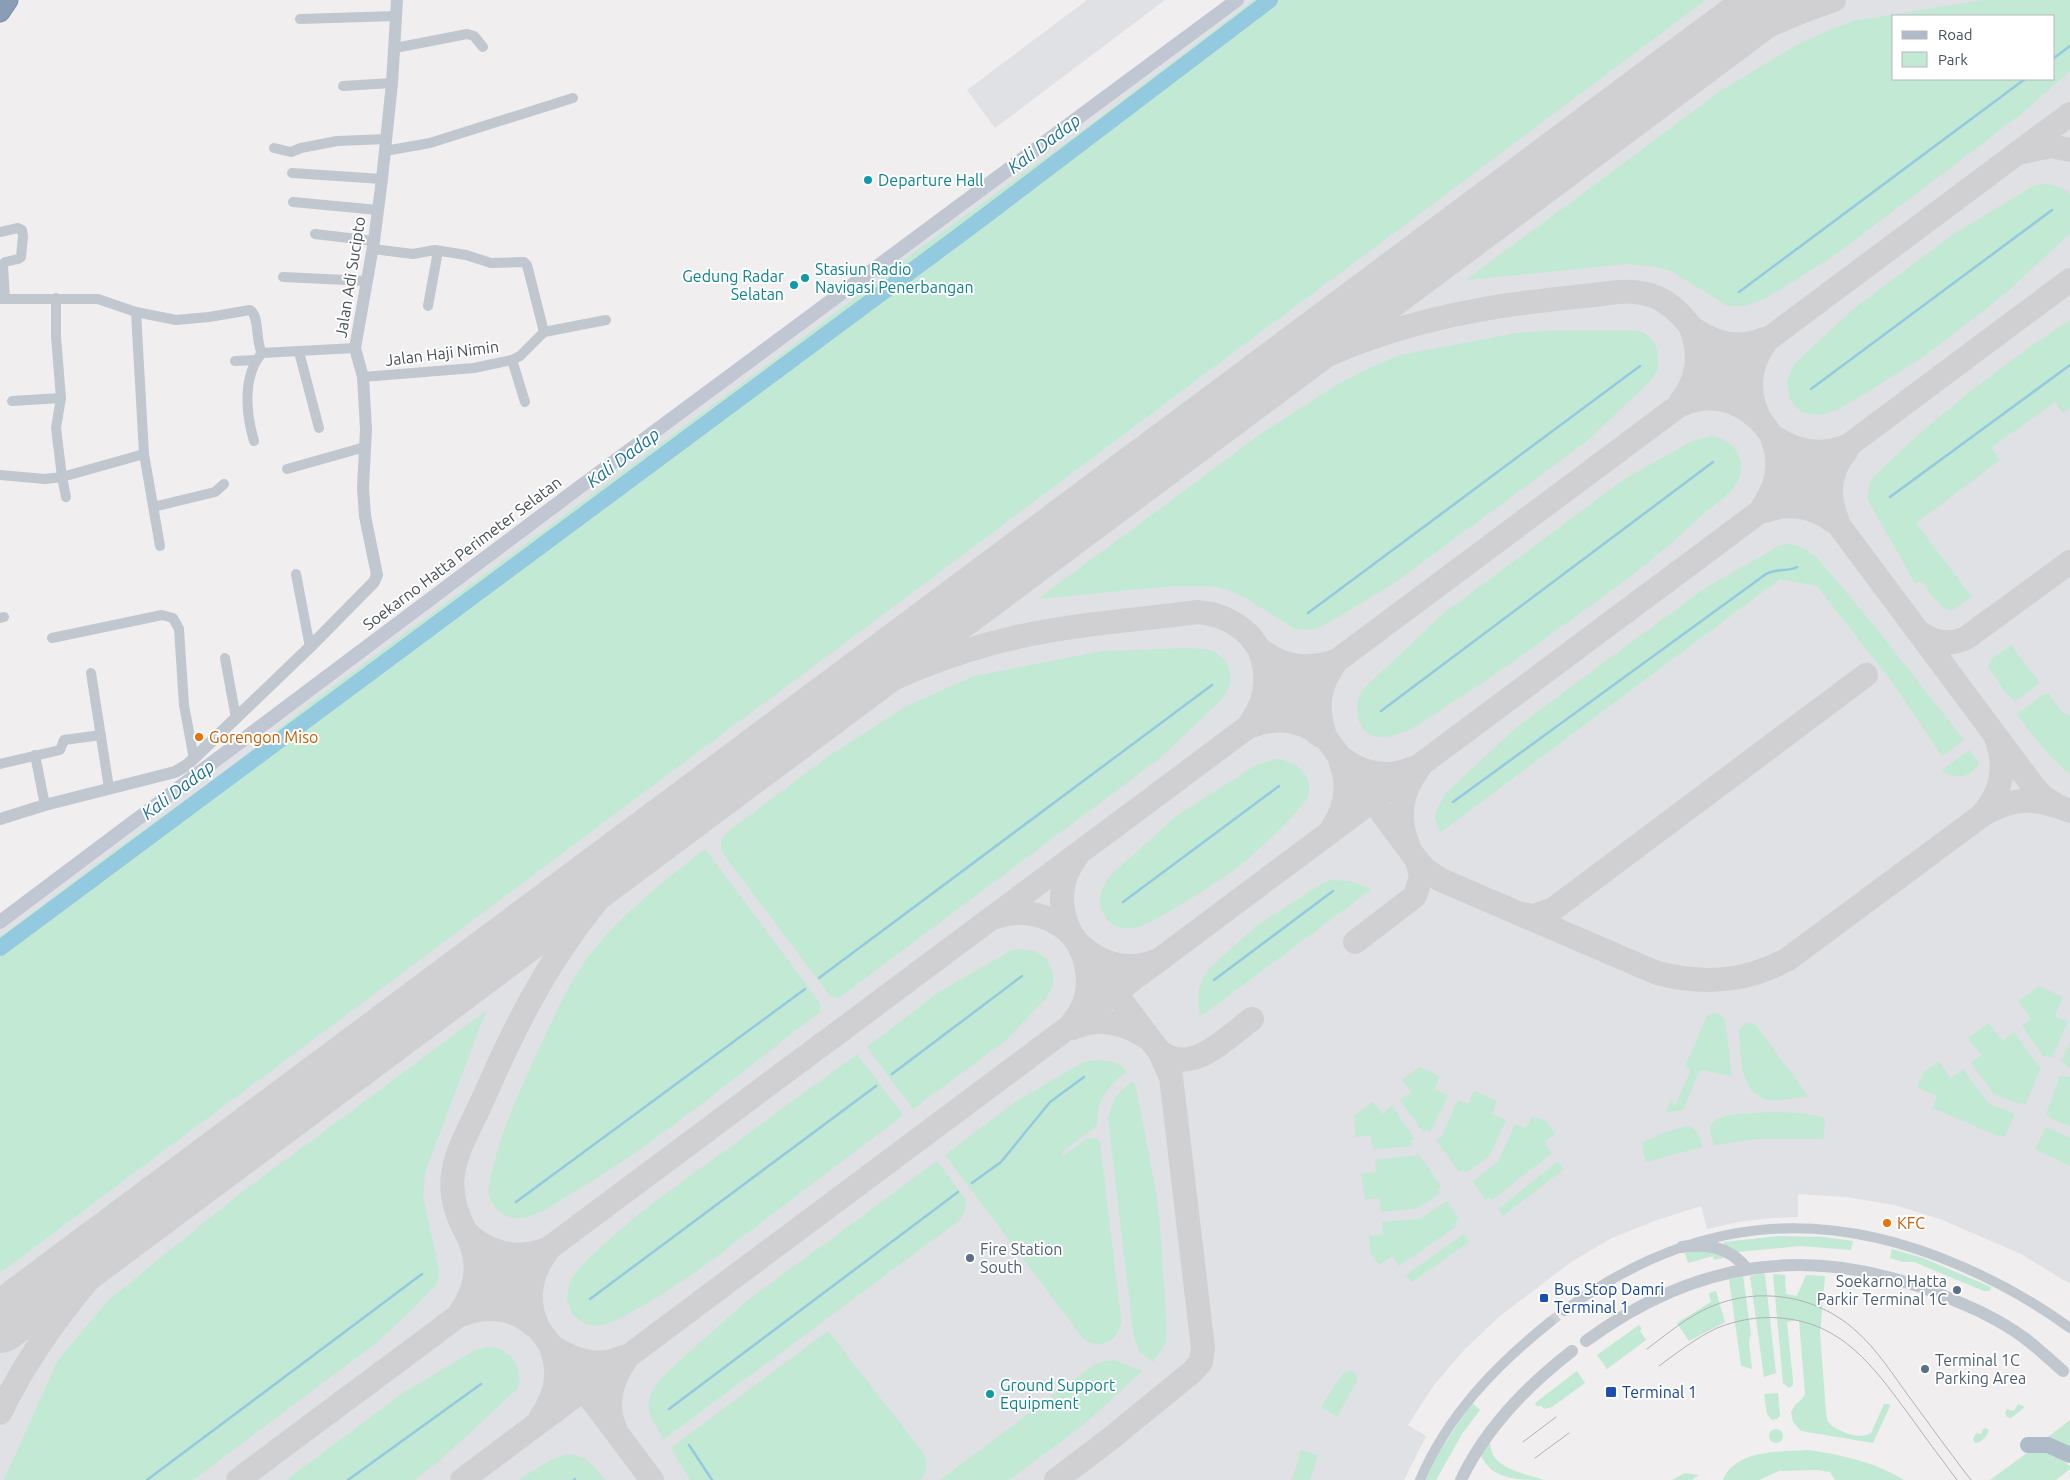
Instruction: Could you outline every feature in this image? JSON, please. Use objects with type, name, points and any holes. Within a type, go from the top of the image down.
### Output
[{"type":"highway","points":[[0,12],[8,0]]},
{"type":"main road","name":"Soekarno Hatta Perimeter Selatan","points":[[0,922],[671,419],[1237,0]]},
{"type":"main road","points":[[2028,1444],[2048,1445],[2063,1450],[2070,1455]]},
{"type":"street","name":"Jalan Adi Sucipto","points":[[310,647],[371,587],[377,575],[364,506],[366,429],[363,377],[355,348],[374,245],[382,179],[395,48],[397,0]]},
{"type":"street","points":[[300,19],[396,16]]},
{"type":"street","points":[[395,48],[467,34],[474,36],[484,47]]},
{"type":"street","points":[[343,86],[392,83]]},
{"type":"street","points":[[274,148],[291,152],[301,148],[336,141],[386,145],[430,143],[573,98]]},
{"type":"street","points":[[292,173],[382,179]]},
{"type":"street","points":[[293,202],[378,210]]},
{"type":"street","points":[[0,232],[18,228],[22,230],[23,236],[21,257],[5,262],[2,299],[98,299],[136,312],[176,320],[252,310],[256,316],[259,357],[248,381],[249,425],[254,441]]},
{"type":"street","points":[[315,234],[413,254],[438,251],[491,263],[526,263],[544,332],[606,320]]},
{"type":"street","points":[[428,306],[438,251]]},
{"type":"street","points":[[283,277],[367,281]]},
{"type":"street","points":[[56,298],[56,337],[61,398],[56,428],[66,497]]},
{"type":"street","points":[[136,312],[144,454],[160,546]]},
{"type":"street","name":"Jalan Haji Nimin","points":[[363,377],[474,368],[512,360],[520,356],[544,332]]},
{"type":"street","points":[[235,361],[299,352],[355,348]]},
{"type":"street","points":[[299,352],[318,428]]},
{"type":"street","points":[[512,360],[525,402]]},
{"type":"street","points":[[12,401],[61,398]]},
{"type":"street","points":[[287,469],[365,447]]},
{"type":"street","points":[[0,475],[45,479],[62,477],[144,454]]},
{"type":"street","points":[[153,504],[157,506],[215,492],[224,484]]},
{"type":"street","points":[[0,819],[45,804],[175,772],[194,759],[310,647],[296,574]]},
{"type":"street","points":[[52,638],[162,615],[173,618],[177,622],[181,637],[183,692],[194,759]]},
{"type":"street","points":[[225,658],[236,718]]},
{"type":"street","points":[[91,673],[109,788]]},
{"type":"street","points":[[0,764],[60,750],[64,740],[101,735]]},
{"type":"street","points":[[35,755],[45,804]]},
{"type":"street","points":[[1564,1311],[1623,1272],[1682,1246],[1752,1231],[1799,1228],[1842,1230],[1927,1252],[2004,1286],[2052,1314],[2070,1328]]},
{"type":"street","points":[[1682,1246],[1705,1245],[1715,1247],[1729,1253],[1747,1269]]},
{"type":"street","points":[[1586,1341],[1630,1311],[1664,1293],[1698,1280],[1747,1269],[1774,1266],[1837,1267],[1867,1271],[1907,1282],[1976,1310],[2010,1328],[2063,1371]]},
{"type":"street","points":[[1420,1480],[1450,1423],[1480,1385],[1510,1355],[1550,1322]]},
{"type":"street","points":[[1461,1480],[1490,1432],[1505,1413],[1535,1381],[1572,1351]]},
{"type":"shaded area","points":[[1087,0],[1165,0],[995,128],[967,90]]},
{"type":"shaded area","points":[[1243,0],[2070,0],[2070,1284],[2021,1254],[1940,1219],[1894,1205],[1846,1197],[1798,1194],[1798,1217],[1738,1222],[1707,1229],[1701,1206],[1657,1220],[1612,1238],[1571,1262],[1500,1316],[1465,1349],[1434,1385],[1408,1425],[1426,1436],[1404,1480],[0,1480],[0,927]]},
{"type":"green space","points":[[1254,0],[1706,0],[0,1273],[0,937],[117,849],[231,767],[311,703],[783,353],[908,257],[1086,128]]},
{"type":"green space","points":[[1983,0],[2070,0],[2070,71],[2025,111],[1835,255],[1768,297],[1745,306],[1728,306],[1671,271],[1657,267],[1625,264],[1466,280],[1719,92],[1793,47],[1853,21]]},
{"type":"green space","points":[[2042,184],[2057,186],[2070,194],[2070,233],[2006,293],[1926,355],[1839,409],[1825,414],[1813,415],[1802,412],[1794,405],[1789,398],[1787,381],[1794,364],[1857,306],[1955,233],[2030,188]]},
{"type":"green space","points":[[2070,320],[2070,408],[2063,413],[2055,402],[1991,448],[2000,460],[1916,523],[1971,596],[1954,609],[1948,610],[1939,604],[1922,581],[1915,583],[1870,504],[1868,490],[1870,484],[1873,477],[1943,414],[1993,374]]},
{"type":"green space","points":[[1560,330],[1631,330],[1643,332],[1654,342],[1657,350],[1658,370],[1649,382],[1587,441],[1393,584],[1321,627],[1312,630],[1295,629],[1244,597],[1226,589],[1211,586],[1173,586],[1038,599],[1262,433],[1340,383],[1367,369],[1400,355],[1517,333]]},
{"type":"green space","points":[[1712,436],[1727,442],[1738,453],[1741,468],[1740,476],[1728,493],[1668,546],[1626,580],[1527,651],[1422,722],[1407,731],[1391,736],[1380,737],[1365,731],[1360,724],[1357,708],[1362,690],[1444,613],[1623,480],[1692,441]]},
{"type":"green space","points":[[1788,544],[1804,549],[1818,559],[1872,623],[1964,740],[1942,756],[1892,682],[1817,586],[1780,579],[1441,832],[1435,818],[1437,809],[1445,794],[1518,726],[1705,588],[1779,546]]},
{"type":"green space","points":[[2011,645],[2040,683],[2015,701],[2006,693],[1988,667],[1991,659]]},
{"type":"green space","points":[[1185,648],[1214,651],[1227,662],[1231,677],[1230,685],[1222,699],[1160,758],[839,998],[830,996],[721,851],[721,840],[725,834],[833,753],[907,706],[974,676],[1102,651]]},
{"type":"green space","points":[[2044,694],[2049,694],[2061,711],[2070,716],[2070,775],[2049,755],[2016,714]]},
{"type":"green space","points":[[1969,750],[1979,763],[1967,775],[1952,776],[1942,770]]},
{"type":"green space","points":[[1276,759],[1290,762],[1301,770],[1306,775],[1309,788],[1308,796],[1304,803],[1274,835],[1233,871],[1154,920],[1134,928],[1120,928],[1109,921],[1101,908],[1100,898],[1103,888],[1111,875],[1175,817],[1256,765]]},
{"type":"green space","points":[[705,849],[820,1003],[820,1012],[666,1131],[602,1175],[531,1216],[517,1218],[502,1214],[495,1207],[488,1193],[496,1155],[524,1082],[571,983],[595,948],[633,908]]},
{"type":"green space","points":[[1331,880],[1350,881],[1372,889],[1200,1017],[1198,1003],[1200,985],[1210,968],[1256,926],[1323,883]]},
{"type":"green space","points":[[1017,949],[1034,951],[1047,959],[1053,973],[1053,984],[1047,997],[1006,1040],[913,1109],[867,1047],[939,992],[1010,951]]},
{"type":"green space","points":[[2039,986],[2063,997],[2055,1016],[2068,1022],[2052,1057],[2043,1056],[2022,1026],[2031,1019],[2018,1001]]},
{"type":"green space","points":[[486,1011],[425,1172],[423,1197],[439,1277],[435,1286],[408,1314],[376,1343],[193,1480],[4,1480],[57,1362],[111,1298],[237,1196]]},
{"type":"green space","points":[[1713,1013],[1719,1014],[1725,1020],[1732,1076],[1700,1070],[1683,1110],[1666,1112],[1671,1099],[1675,1107],[1691,1070],[1685,1066],[1707,1016]]},
{"type":"green space","points":[[1746,1023],[1755,1024],[1808,1096],[1769,1100],[1759,1096],[1752,1090],[1746,1081],[1743,1071],[1740,1050],[1739,1030]]},
{"type":"green space","points":[[1989,1023],[2002,1041],[2014,1032],[2038,1066],[2041,1067],[2025,1105],[1994,1094],[1971,1063],[1981,1055],[1968,1038]]},
{"type":"green space","points":[[2070,1042],[2070,1067],[2065,1066],[2066,1063],[2061,1062]]},
{"type":"green space","points":[[857,1054],[903,1115],[700,1269],[653,1300],[619,1319],[600,1326],[585,1324],[573,1315],[567,1300],[569,1283],[591,1256],[641,1212]]},
{"type":"green space","points":[[1100,1060],[1115,1063],[1127,1072],[1117,1079],[1105,1093],[1098,1110],[1096,1126],[1062,1152],[1064,1155],[1087,1139],[1096,1138],[1100,1143],[1121,1319],[1120,1326],[1113,1338],[1102,1344],[1095,1344],[1082,1337],[945,1155],[1017,1101],[1083,1062]]},
{"type":"green space","points":[[1938,1061],[1951,1078],[1963,1069],[1988,1103],[2015,1114],[2004,1137],[1933,1108],[1937,1096],[1917,1087],[1924,1072]]},
{"type":"green space","points":[[1420,1067],[1440,1076],[1435,1089],[1448,1096],[1430,1132],[1428,1129],[1423,1132],[1400,1100],[1411,1092],[1402,1080]]},
{"type":"green space","points":[[2060,1076],[2070,1077],[2070,1126],[2049,1118],[2049,1115],[2046,1114]]},
{"type":"green space","points":[[1131,1082],[1134,1082],[1137,1093],[1156,1192],[1160,1225],[1167,1333],[1166,1342],[1153,1362],[1139,1352],[1133,1332],[1108,1118],[1115,1097]]},
{"type":"green space","points":[[1474,1091],[1497,1101],[1492,1114],[1506,1120],[1490,1155],[1466,1173],[1463,1170],[1459,1172],[1436,1140],[1441,1137],[1458,1100],[1468,1104]]},
{"type":"green space","points":[[1373,1102],[1382,1114],[1392,1106],[1414,1138],[1410,1141],[1413,1146],[1373,1149],[1371,1135],[1356,1137],[1354,1116]]},
{"type":"green space","points":[[1773,1112],[1800,1113],[1823,1117],[1825,1120],[1823,1139],[1757,1139],[1714,1145],[1710,1130],[1711,1125],[1715,1121],[1730,1115]]},
{"type":"green space","points":[[1532,1116],[1546,1121],[1555,1134],[1544,1142],[1552,1153],[1492,1200],[1489,1197],[1485,1200],[1473,1181],[1498,1162],[1515,1124],[1526,1129]]},
{"type":"green space","points":[[1686,1126],[1693,1128],[1698,1133],[1702,1147],[1646,1162],[1642,1143],[1663,1133]]},
{"type":"green space","points":[[2046,1127],[2070,1138],[2070,1166],[2035,1149]]},
{"type":"green space","points":[[1419,1155],[1441,1186],[1437,1189],[1440,1193],[1418,1208],[1381,1212],[1379,1198],[1365,1200],[1361,1174],[1376,1172],[1375,1160]]},
{"type":"green space","points":[[937,1161],[966,1200],[964,1213],[960,1220],[664,1439],[650,1415],[649,1408],[651,1394],[662,1377],[744,1303]]},
{"type":"green space","points":[[1558,1161],[1564,1169],[1503,1216],[1498,1209]]},
{"type":"green space","points":[[1447,1201],[1459,1218],[1455,1222],[1457,1226],[1399,1266],[1392,1256],[1379,1265],[1370,1253],[1369,1236],[1383,1234],[1382,1222],[1420,1219]]},
{"type":"green space","points":[[1464,1234],[1469,1242],[1412,1282],[1406,1275]]},
{"type":"green space","points":[[1779,1236],[1824,1237],[1853,1241],[1851,1250],[1801,1246],[1737,1252],[1724,1245],[1724,1242]]},
{"type":"green space","points":[[1892,1249],[1923,1258],[1991,1287],[1990,1291],[1984,1291],[1914,1262],[1903,1262],[1890,1258]]},
{"type":"green space","points":[[1700,1250],[1727,1257],[1714,1260],[1713,1256],[1688,1263],[1685,1253]]},
{"type":"green space","points":[[1763,1273],[1765,1275],[1776,1373],[1764,1377],[1750,1276]]},
{"type":"green space","points":[[1773,1274],[1785,1275],[1786,1294],[1797,1296],[1806,1275],[1825,1276],[1820,1333],[1827,1419],[1834,1427],[1844,1432],[1861,1436],[1867,1435],[1871,1433],[1884,1404],[1889,1404],[1890,1406],[1873,1443],[1801,1431],[1793,1422],[1791,1412],[1805,1394],[1799,1320],[1787,1322],[1793,1381],[1793,1385],[1789,1388],[1783,1383]]},
{"type":"green space","points":[[1743,1276],[1751,1334],[1749,1342],[1752,1369],[1741,1366],[1729,1279]]},
{"type":"green space","points":[[1716,1291],[1725,1322],[1689,1341],[1677,1323],[1711,1302],[1709,1293]]},
{"type":"green space","points":[[1639,1325],[1642,1329],[1640,1331],[1646,1340],[1607,1369],[1597,1355]]},
{"type":"green space","points":[[828,1331],[921,1450],[926,1461],[926,1469],[920,1480],[690,1480],[671,1448]]},
{"type":"green space","points":[[490,1347],[504,1351],[514,1361],[519,1373],[518,1388],[439,1461],[414,1480],[286,1480],[403,1393],[475,1350]]},
{"type":"green space","points":[[1115,1360],[1142,1371],[1081,1427],[1009,1480],[940,1480],[1091,1367],[1100,1362]]},
{"type":"green space","points":[[1350,1370],[1355,1373],[1357,1381],[1337,1417],[1321,1407],[1343,1373]]},
{"type":"green space","points":[[1577,1371],[1585,1383],[1552,1407],[1544,1409],[1541,1405],[1538,1407],[1535,1403]]},
{"type":"green space","points":[[1778,1393],[1780,1416],[1772,1420],[1767,1414],[1764,1394]]},
{"type":"green space","points":[[1472,1403],[1480,1410],[1462,1434],[1436,1480],[1425,1480],[1439,1452]]},
{"type":"green space","points":[[2018,1404],[2025,1407],[2011,1418],[2007,1417],[2005,1413],[2007,1409],[2014,1411]]},
{"type":"green space","points":[[2070,1420],[2070,1450],[2044,1440]]},
{"type":"green space","points":[[1984,1428],[1989,1430],[1987,1434],[1982,1440],[1975,1443],[1973,1439],[1976,1433],[1981,1434]]},
{"type":"green space","points":[[1773,1429],[1779,1429],[1783,1436],[1779,1443],[1773,1443],[1769,1439],[1769,1433]]},
{"type":"green space","points":[[1489,1439],[1493,1455],[1502,1465],[1544,1480],[1515,1479],[1490,1469],[1480,1453]]},
{"type":"green space","points":[[1301,1450],[1318,1455],[1310,1480],[1292,1480]]},
{"type":"green space","points":[[1808,1450],[1858,1460],[1882,1468],[1904,1480],[1835,1480],[1830,1472],[1817,1470],[1779,1471],[1759,1480],[1723,1480],[1729,1470],[1748,1457],[1772,1452]]},
{"type":"green space","points":[[2031,1450],[2056,1452],[2070,1469],[2056,1480],[1990,1480]]},
{"type":"green space","points":[[572,1454],[587,1460],[605,1480],[519,1480],[551,1460]]},
{"type":"green space","points":[[1685,1473],[1699,1475],[1692,1480],[1672,1480]]},
{"type":"waterway","name":"Kali Dadap","points":[[0,948],[976,223],[1270,0]]},
{"type":"waterway","points":[[2055,57],[2070,46]]},
{"type":"waterway","points":[[1739,292],[2024,80]]},
{"type":"waterway","points":[[1811,389],[2052,210]]},
{"type":"waterway","points":[[1890,497],[2070,365]]},
{"type":"waterway","points":[[1308,613],[1640,366]]},
{"type":"waterway","points":[[1381,711],[1713,462]]},
{"type":"waterway","points":[[1453,802],[1766,574],[1797,567]]},
{"type":"waterway","points":[[819,978],[1212,685]]},
{"type":"waterway","points":[[1123,902],[1279,786]]},
{"type":"waterway","points":[[1214,980],[1333,891]]},
{"type":"waterway","points":[[892,1074],[1022,976]]},
{"type":"waterway","points":[[516,1202],[805,989]]},
{"type":"waterway","points":[[972,1183],[1001,1162],[1050,1102],[1084,1077]]},
{"type":"waterway","points":[[590,1299],[876,1086]]},
{"type":"waterway","points":[[669,1409],[958,1192]]},
{"type":"waterway","points":[[147,1480],[422,1274]]},
{"type":"waterway","points":[[348,1480],[481,1384]]},
{"type":"waterway","points":[[689,1445],[712,1480]]},
{"type":"taxiway","points":[[1655,88],[1698,62],[1764,28],[1834,0]]},
{"type":"taxiway","points":[[238,1480],[2070,114]]},
{"type":"taxiway","points":[[2023,152],[2051,146],[2070,150]]},
{"type":"taxiway","points":[[462,1480],[2070,280]]},
{"type":"taxiway","points":[[1198,429],[1286,375],[1332,353],[1404,327],[1454,315],[1514,304],[1618,292],[1640,293],[1658,298],[1666,302],[1688,323],[2031,783],[2042,796],[2056,805]]},
{"type":"taxiway","points":[[1694,329],[1710,338],[1728,343],[1746,344],[1764,339]]},
{"type":"taxiway","points":[[1681,401],[1691,385],[1696,368],[1695,340],[1692,331]]},
{"type":"taxiway","points":[[1683,404],[1705,399],[1725,401],[1744,409],[1761,422],[1753,402],[1751,381],[1755,361],[1766,342]]},
{"type":"taxiway","points":[[1774,437],[1791,446],[1808,451],[1817,452],[1844,447]]},
{"type":"taxiway","points":[[1762,508],[1771,492],[1776,476],[1777,458],[1773,441]]},
{"type":"taxiway","points":[[1837,519],[1831,492],[1833,474],[1847,450]]},
{"type":"taxiway","points":[[1765,511],[1774,508],[1801,507],[1818,512],[1834,522]]},
{"type":"taxiway","points":[[1918,631],[1935,641],[1941,642],[1953,642],[1966,638],[2070,562]]},
{"type":"taxiway","points":[[753,761],[817,719],[870,689],[964,651],[1013,638],[1059,629],[1198,612],[1213,614],[1232,622],[1249,635],[1426,870],[1441,880],[1657,973],[1674,977],[1708,980],[1740,977],[1756,973],[1788,959],[1993,809],[2014,802],[2035,801],[2058,806],[2070,811]]},
{"type":"taxiway","points":[[1264,652],[1280,661],[1297,666],[1314,666],[1332,662]]},
{"type":"taxiway","points":[[1251,722],[1260,706],[1265,689],[1265,672],[1261,654]]},
{"type":"taxiway","points":[[1324,732],[1320,714],[1320,697],[1325,681],[1334,665]]},
{"type":"taxiway","points":[[1522,914],[1534,916],[1552,910],[1866,675]]},
{"type":"taxiway","points":[[1254,725],[1272,721],[1298,723],[1321,736]]},
{"type":"taxiway","points":[[1981,816],[1993,799],[2002,771],[2002,761],[1997,741]]},
{"type":"taxiway","points":[[1343,759],[1359,768],[1376,773],[1394,773],[1413,768]]},
{"type":"taxiway","points":[[1331,830],[1340,814],[1345,796],[1345,779],[1340,760]]},
{"type":"taxiway","points":[[1408,844],[1403,825],[1402,806],[1404,796],[1418,770]]},
{"type":"taxiway","points":[[652,1480],[466,1232],[457,1213],[452,1179],[455,1163],[467,1132],[520,1020],[547,971],[579,924],[607,889],[651,844],[686,812]]},
{"type":"taxiway","points":[[1056,1480],[1192,1372],[1201,1362],[1203,1348],[1171,1077],[1159,1051],[1072,935],[1067,925],[1062,905],[1062,894],[1067,874],[1077,856]]},
{"type":"taxiway","points":[[1355,942],[1415,896],[1421,877],[1417,860]]},
{"type":"taxiway","points":[[996,917],[1017,913],[1036,915],[1055,922],[1072,935]]},
{"type":"taxiway","points":[[1073,1022],[1084,1004],[1088,984],[1086,963],[1078,943],[1095,956],[1114,964],[1135,966],[1156,961]]},
{"type":"taxiway","points":[[1159,1051],[1171,1058],[1183,1060],[1196,1057],[1220,1044],[1252,1019]]},
{"type":"taxiway","points":[[1073,1028],[1091,1023],[1110,1023],[1129,1028],[1146,1037]]},
{"type":"taxiway","points":[[0,1413],[41,1342],[77,1294],[99,1268],[164,1200]]},
{"type":"taxiway","points":[[461,1311],[471,1292],[476,1272],[474,1252],[466,1232],[483,1245],[502,1253],[523,1254],[544,1250]]},
{"type":"taxiway","points":[[536,1322],[531,1304],[532,1286],[537,1269],[546,1253]]},
{"type":"taxiway","points":[[464,1314],[473,1311],[500,1310],[526,1319],[533,1325]]},
{"type":"taxiway","points":[[555,1348],[588,1362],[605,1362],[623,1357]]},
{"type":"taxiway","points":[[541,1417],[550,1401],[555,1385],[556,1368],[552,1350]]},
{"type":"taxiway","points":[[615,1428],[610,1411],[611,1394],[616,1377],[625,1361]]},
{"type":"runway","points":[[0,1323],[1773,0]]},
{"type":"tunnel","points":[[1550,1322],[1564,1311]]},
{"type":"tram line","points":[[1647,1349],[1693,1316],[1710,1307],[1728,1301],[1747,1297],[1767,1296],[1805,1302],[1823,1309],[1840,1318],[1870,1345],[1971,1480]]},
{"type":"tram line","points":[[1659,1366],[1687,1345],[1709,1332],[1740,1321],[1756,1318],[1781,1318],[1822,1328],[1839,1338],[1868,1363],[1957,1480]]},
{"type":"tram line","points":[[1523,1442],[1556,1417]]},
{"type":"tram line","points":[[1535,1458],[1569,1433]]},
{"type":"place","name":"Departure Hall","points":[[868,180]]},
{"type":"place","name":"Stasiun Radio Navigasi Penerbangan","points":[[805,278]]},
{"type":"place","name":"Gedung Radar Selatan","points":[[794,285]]},
{"type":"place","name":"Gorengon Miso","points":[[199,737]]},
{"type":"place","name":"KFC","points":[[1887,1223]]},
{"type":"place","name":"Fire Station South","points":[[970,1258]]},
{"type":"place","name":"Soekarno Hatta Parkir Terminal 1C","points":[[1957,1290]]},
{"type":"place","name":"Bus Stop Damri Terminal 1","points":[[1544,1298]]},
{"type":"place","name":"Terminal 1C Parking Area","points":[[1925,1369]]},
{"type":"place","name":"Terminal 1","points":[[1611,1392]]},
{"type":"place","name":"Ground Support Equipment","points":[[990,1394]]}]
